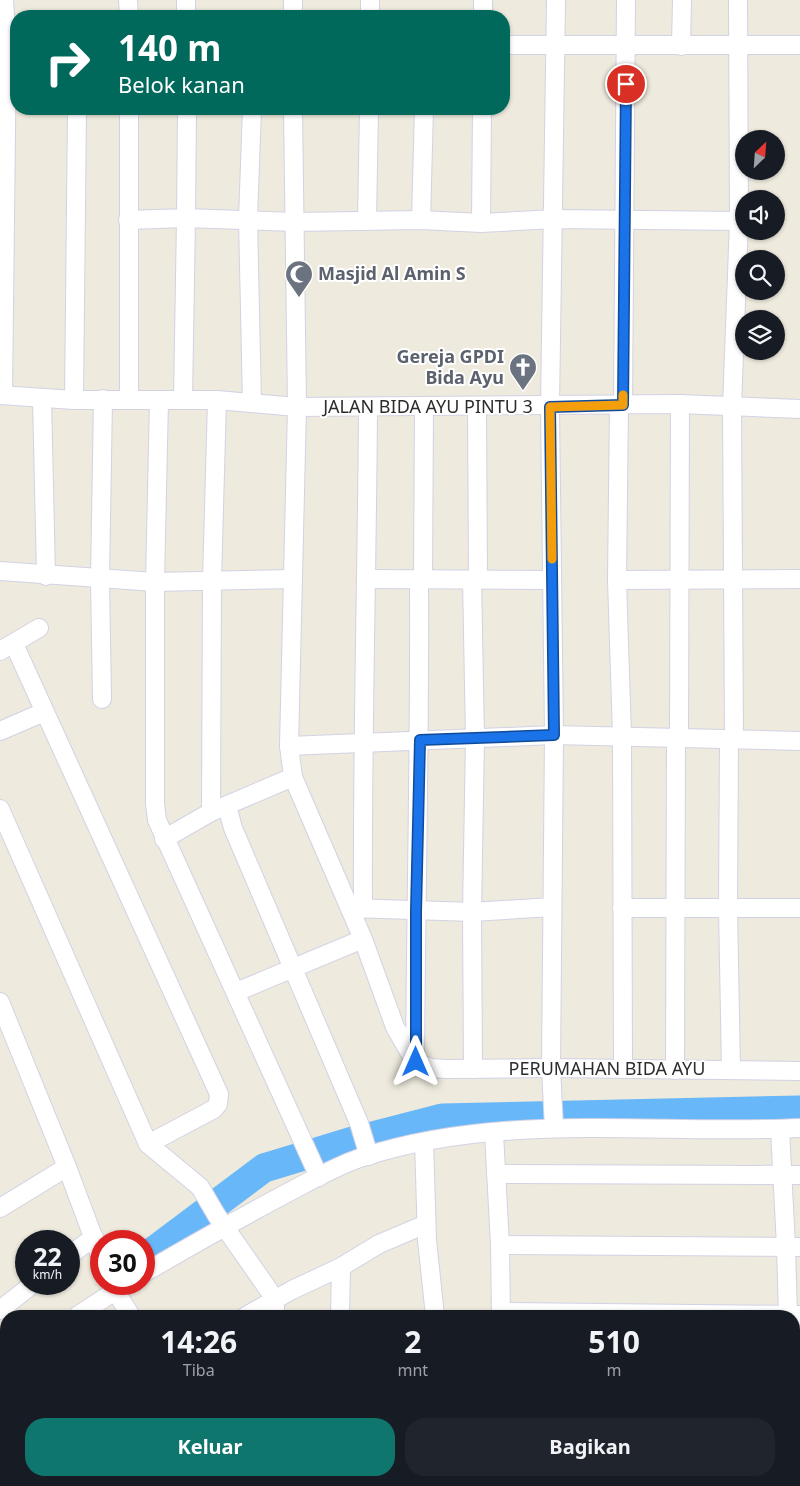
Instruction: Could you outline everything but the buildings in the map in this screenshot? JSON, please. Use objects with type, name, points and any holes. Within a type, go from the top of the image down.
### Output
[{"type":"street","points":[[2,395],[8,45],[4,0]]},
{"type":"street","points":[[553,1120],[551,1068],[554,735],[550,407],[556,0]]},
{"type":"street","points":[[623,1069],[622,736],[617,580],[625,220],[626,0]]},
{"type":"street","points":[[681,46],[682,0]]},
{"type":"street","points":[[738,0],[739,190]]},
{"type":"street","points":[[510,45],[800,45]]},
{"type":"street","points":[[74,400],[77,115]]},
{"type":"street","points":[[129,115],[129,399]]},
{"type":"street","points":[[183,400],[187,115]]},
{"type":"street","points":[[252,115],[248,219],[252,403]]},
{"type":"street","points":[[293,115],[297,408],[289,746],[293,777],[356,908],[363,939],[396,1027],[416,1062]]},
{"type":"street","points":[[367,221],[369,115]]},
{"type":"street","points":[[421,220],[424,115]]},
{"type":"street","points":[[481,223],[482,115]]},
{"type":"street","points":[[128,220],[186,218],[294,222],[421,220],[481,223],[554,219],[735,221]]},
{"type":"street","points":[[732,1070],[728,908],[734,579],[732,407],[738,240]]},
{"type":"street","name":"JALAN BIDA AYU PINTU 3","points":[[2,395],[74,400],[217,400],[297,408],[550,407],[680,404],[800,409]]},
{"type":"street","points":[[42,398],[46,576]]},
{"type":"street","points":[[102,399],[100,580],[102,699]]},
{"type":"street","points":[[159,400],[155,582],[155,804],[157,820],[164,839],[313,1162]]},
{"type":"street","points":[[217,400],[212,581],[219,809],[233,828],[294,967],[359,1123],[367,1150]]},
{"type":"street","points":[[675,1070],[680,404]]},
{"type":"street","points":[[356,908],[367,579],[368,407]]},
{"type":"street","points":[[416,1062],[416,912],[424,407]]},
{"type":"street","points":[[473,1069],[472,912],[477,407]]},
{"type":"street","points":[[0,571],[100,580],[155,582],[293,579]]},
{"type":"street","points":[[367,579],[552,580]]},
{"type":"street","points":[[617,580],[800,579]]},
{"type":"street","points":[[39,628],[7,648],[44,712],[219,1094],[218,1104],[214,1109],[148,1144]]},
{"type":"street","points":[[0,732],[44,712]]},
{"type":"street","points":[[289,746],[554,735],[800,741]]},
{"type":"street","points":[[164,839],[219,809],[293,777]]},
{"type":"street","points":[[0,809],[148,1144],[200,1187],[275,1308],[379,1244],[426,1224]]},
{"type":"street","points":[[356,908],[416,912],[472,912],[552,908]]},
{"type":"street","points":[[622,908],[800,908]]},
{"type":"street","points":[[236,992],[363,939]]},
{"type":"street","points":[[0,1002],[91,1230]]},
{"type":"street","name":"PERUMAHAN BIDA AYU","points":[[416,1062],[431,1068],[473,1069],[800,1071]]},
{"type":"street","points":[[155,1266],[221,1221],[313,1162],[367,1150],[494,1133],[553,1120],[780,1129],[800,1128]]},
{"type":"street","points":[[780,1129],[791,1175],[792,1310]]},
{"type":"street","points":[[494,1133],[500,1245],[501,1310]]},
{"type":"street","points":[[424,1142],[426,1224],[434,1310]]},
{"type":"street","points":[[1,1204],[67,1167]]},
{"type":"street","points":[[496,1174],[791,1175]]},
{"type":"street","points":[[80,1248],[90,1240]]},
{"type":"street","points":[[500,1245],[793,1247]]},
{"type":"street","points":[[340,1310],[341,1268]]},
{"type":"street","points":[[0,1310],[19,1295]]},
{"type":"street","points":[[85,1310],[104,1295]]},
{"type":"street","points":[[120,1295],[128,1310]]},
{"type":"waterway","points":[[155,1250],[264,1168],[353,1141],[442,1118],[800,1110]]},
{"type":"slow traffic","points":[[552,559],[550,407],[623,405],[623,395]]},
{"type":"place","name":"Masjid Al Amin S","points":[[299,298]]},
{"type":"place","name":"Gereja GPDI Bida Ayu","points":[[523,391]]},
{"type":"route","points":[[416,1062],[416,912],[420,740],[554,735],[550,407],[623,405],[626,84]]}]
